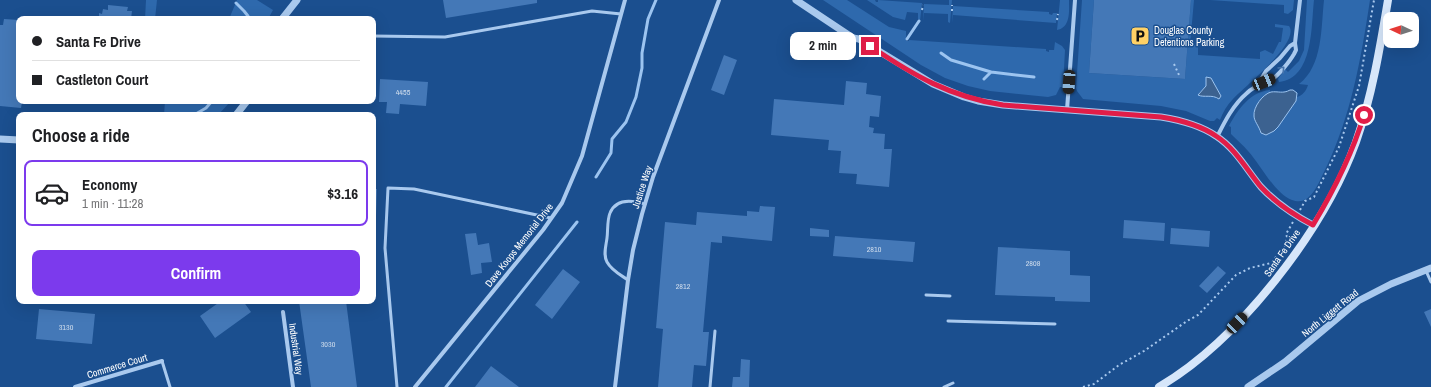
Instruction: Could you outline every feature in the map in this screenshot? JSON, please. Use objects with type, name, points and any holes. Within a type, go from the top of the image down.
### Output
[{"type":"main road","name":"Santa Fe Drive","points":[[1159,387],[1185,370],[1227,333],[1278,277],[1313,225],[1334,190],[1360,130],[1373,83],[1388,0]]},
{"type":"street","points":[[284,16],[297,0]]},
{"type":"street","name":"Dave Koops Memorial Drive","points":[[415,387],[551,218],[565,196],[582,156],[625,0]]},
{"type":"street","name":"Justice Way","points":[[615,387],[628,280],[633,250],[645,204],[653,177],[718,0]]},
{"type":"street","points":[[796,0],[853,38],[859,39],[924,80],[964,97],[990,103],[1161,117],[1178,120],[1192,125],[1217,137],[1228,147],[1262,188],[1276,201],[1296,216],[1313,225]]},
{"type":"street","points":[[1067,110],[1075,0]]},
{"type":"street","points":[[1217,137],[1230,113],[1246,94],[1257,86],[1272,79],[1290,60],[1296,50],[1295,43],[1300,0]]},
{"type":"street","points":[[1257,86],[1266,71],[1290,46],[1295,43]]},
{"type":"street","points":[[238,112],[245,104]]},
{"type":"street","points":[[0,139],[16,140]]},
{"type":"street","name":"North Liggett Road","points":[[1248,387],[1285,362],[1358,302],[1391,284],[1428,269]]},
{"type":"street","name":"Industrial Way","points":[[283,312],[293,387]]},
{"type":"street","name":"Commerce Court","points":[[75,387],[162,361]]},
{"type":"lane","points":[[376,36],[445,37],[592,11],[621,14]]},
{"type":"lane","points":[[397,387],[385,248],[388,188],[414,189],[551,218]]},
{"type":"lane","points":[[628,280],[613,270],[607,262],[605,254],[610,214],[615,206],[623,201],[634,201],[645,204]]},
{"type":"lane","points":[[1428,269],[1431,282]]},
{"type":"lane","points":[[926,295],[950,296]]},
{"type":"lane","points":[[948,321],[1055,324]]},
{"type":"lane","points":[[710,387],[715,331]]},
{"type":"lane","points":[[162,361],[170,387]]},
{"type":"lane","points":[[944,387],[953,383]]},
{"type":"path","points":[[1083,387],[1094,384],[1115,368],[1144,351],[1198,315],[1236,275],[1250,268],[1271,263],[1285,246],[1286,234],[1306,201],[1314,196],[1339,147],[1359,86],[1374,0]]},
{"type":"path","points":[[922,10],[923,5]]},
{"type":"path","points":[[952,6],[952,11]]},
{"type":"path","points":[[1057,20],[1058,14]]},
{"type":"path","points":[[1174,64],[1179,74]]},
{"type":"shaded area","points":[[146,0],[157,0],[155,16],[145,16]]},
{"type":"shaded area","points":[[237,0],[257,0],[273,10],[270,16],[230,16]]},
{"type":"shaded area","points":[[823,0],[847,0],[889,27],[906,31],[906,41],[1046,49],[1046,51],[1049,52],[1049,50],[1054,50],[1055,42],[1062,46],[1065,50],[1063,87],[1060,87],[1056,95],[1048,97],[990,91],[968,86],[945,78],[921,65]]},
{"type":"shaded area","points":[[867,0],[875,0],[876,2],[878,2],[878,0],[922,3],[920,21],[918,19],[918,13],[907,12],[905,20],[893,17]]},
{"type":"shaded area","points":[[949,0],[952,0],[950,23],[948,22],[948,14],[924,13],[923,21],[924,4],[949,5]]},
{"type":"shaded area","points":[[1060,0],[1069,0],[1069,14],[1065,26],[1057,30]]},
{"type":"shaded area","points":[[1082,0],[1094,0],[1089,73],[1185,79],[1191,0],[1194,0],[1190,45],[1198,45],[1198,55],[1260,59],[1260,52],[1265,50],[1273,54],[1279,42],[1281,42],[1283,28],[1275,27],[1275,24],[1289,26],[1290,33],[1287,42],[1279,53],[1259,75],[1231,101],[1220,120],[1217,118],[1214,121],[1210,121],[1186,111],[1161,106],[1083,99],[1076,88]],"holes":[[[1206,79],[1221,96],[1201,96],[1199,93],[1206,86]]]},
{"type":"shaded area","points":[[1210,0],[1294,0],[1293,10],[1288,14],[1284,13],[1284,5]]},
{"type":"shaded area","points":[[1307,0],[1314,0],[1311,36],[1305,61],[1299,71],[1290,78],[1279,82],[1278,79],[1285,69],[1288,72],[1299,61],[1304,50]]},
{"type":"shaded area","points":[[1324,0],[1370,0],[1359,66],[1341,130],[1316,188],[1304,200],[1298,201],[1286,197],[1280,192],[1248,151],[1231,134],[1231,127],[1229,126],[1236,113],[1245,102],[1256,94],[1270,90],[1270,92],[1261,100],[1259,125],[1261,133],[1283,119],[1296,101],[1297,97],[1305,91],[1308,85],[1299,84],[1313,67],[1317,57]]},
{"type":"shaded area","points":[[953,6],[1049,12],[1049,14],[1052,15],[1053,13],[1057,13],[1056,23],[953,15],[952,23]]},
{"type":"shaded area","points":[[1206,77],[1211,78],[1221,96],[1219,99],[1198,95],[1206,86]]},
{"type":"shaded area","points":[[1290,90],[1297,93],[1296,101],[1274,131],[1266,135],[1261,133],[1254,116],[1255,109],[1259,101],[1268,93]]},
{"type":"shaded area","points":[[165,104],[228,104],[221,112],[164,112]]},
{"type":"building","points":[[443,0],[537,0],[537,3],[446,18]]},
{"type":"building","name":"Douglas County Detentions Parking","points":[[1094,0],[1191,0],[1185,79],[1089,73]]},
{"type":"building","points":[[108,5],[128,7],[127,11],[132,11],[131,16],[99,16],[99,13],[102,14],[103,9],[108,10]]},
{"type":"building","points":[[4,19],[16,20],[16,104],[22,104],[21,108],[0,106],[0,25],[3,25]]},
{"type":"building","points":[[724,55],[737,60],[724,95],[711,90]]},
{"type":"building","points":[[380,79],[428,82],[426,106],[400,104],[399,114],[386,113],[387,102],[379,102]]},
{"type":"building","points":[[846,81],[867,83],[866,94],[881,96],[879,117],[870,116],[869,127],[874,128],[873,133],[885,134],[884,149],[892,149],[889,187],[856,184],[857,174],[839,173],[841,151],[828,150],[829,140],[771,135],[774,99],[844,105]]},
{"type":"building","points":[[376,189],[377,189],[376,216]]},
{"type":"building","points":[[760,206],[775,207],[772,241],[722,236],[722,243],[711,242],[703,332],[709,332],[706,366],[694,365],[692,387],[658,387],[663,329],[656,328],[665,222],[696,225],[697,212],[747,216],[747,211],[759,212]]},
{"type":"building","points":[[1124,220],[1165,223],[1164,241],[1123,238]]},
{"type":"building","points":[[810,228],[829,230],[829,237],[810,236]]},
{"type":"building","points":[[1171,228],[1210,231],[1209,247],[1170,244]]},
{"type":"building","points":[[476,233],[478,245],[489,243],[492,262],[481,263],[482,273],[471,275],[465,234]]},
{"type":"building","points":[[835,236],[915,242],[913,262],[833,256]]},
{"type":"building","points":[[998,247],[1070,251],[1070,275],[1090,276],[1090,302],[1055,301],[1055,297],[995,295]]},
{"type":"building","points":[[1218,266],[1226,273],[1207,293],[1199,286]]},
{"type":"building","points":[[563,269],[580,282],[552,319],[535,305]]},
{"type":"building","points":[[217,304],[245,304],[251,312],[215,338],[200,316]]},
{"type":"building","points":[[299,304],[346,304],[357,387],[311,387]]},
{"type":"building","points":[[39,309],[95,314],[92,344],[36,339]]},
{"type":"building","points":[[1431,309],[1431,327],[1424,312]]},
{"type":"building","points":[[741,359],[750,360],[749,387],[732,387],[733,377],[740,377]]},
{"type":"building","points":[[491,366],[519,387],[475,387]]},
{"type":"waterway","points":[[596,177],[611,153],[612,139],[626,122],[636,97],[642,68],[642,53],[648,19],[656,0]]},
{"type":"waterway","points":[[236,3],[248,16]]},
{"type":"waterway","points":[[907,39],[919,21]]},
{"type":"waterway","points":[[941,53],[951,60],[991,72]]},
{"type":"waterway","points":[[984,79],[991,72],[1034,77]]},
{"type":"waterway","points":[[199,112],[209,104]]},
{"type":"waterway","points":[[446,387],[577,222]]},
{"type":"place","name":"Douglas County Detentions Parking","points":[[1140,36]]},
{"type":"route","points":[[870,46],[924,80],[948,91],[978,101],[1003,105],[1161,117],[1190,124],[1217,137],[1238,158],[1262,188],[1276,201],[1296,216],[1313,225],[1334,190],[1347,162],[1355,144],[1364,115]]}]
